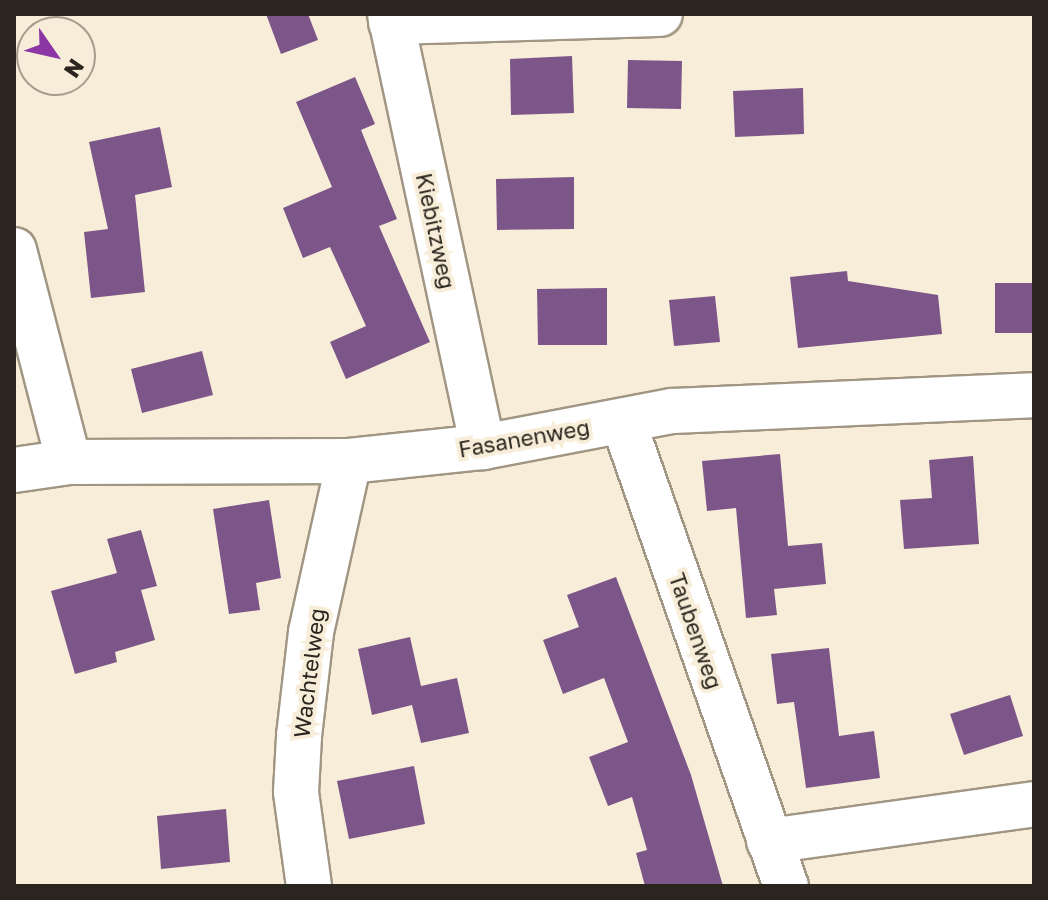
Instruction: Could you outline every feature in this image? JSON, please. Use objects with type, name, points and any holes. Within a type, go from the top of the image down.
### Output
[{"type":"street","points":[[390,18],[660,14]]},
{"type":"street","name":"Kiebitzweg","points":[[390,18],[483,447]]},
{"type":"street","points":[[14,250],[69,462]]},
{"type":"street","name":"Fasanenweg","points":[[14,470],[69,462],[349,461],[483,447],[672,411],[1034,395]]},
{"type":"street","name":"Taubenweg","points":[[623,421],[786,886]]},
{"type":"street","name":"Wachtelweg","points":[[309,886],[296,792],[299,736],[311,632],[349,461]]},
{"type":"street","points":[[769,841],[1034,804]]},
{"type":"building","points":[[266,14],[308,14],[318,40],[281,54]]},
{"type":"building","points":[[572,56],[574,113],[511,115],[510,59]]},
{"type":"building","points":[[628,60],[682,61],[681,109],[627,108]]},
{"type":"building","points":[[355,77],[375,124],[361,130],[397,219],[379,226],[430,342],[346,379],[330,342],[366,326],[330,247],[303,258],[283,208],[332,187],[296,102]]},
{"type":"building","points":[[803,88],[804,134],[735,137],[733,91]]},
{"type":"building","points":[[160,127],[172,187],[135,195],[145,292],[91,298],[84,232],[108,229],[89,142]]},
{"type":"building","points":[[574,177],[574,229],[497,230],[496,179]]},
{"type":"building","points":[[847,271],[848,281],[938,295],[942,334],[798,348],[790,277]]},
{"type":"building","points":[[995,283],[1034,283],[1034,333],[995,333]]},
{"type":"building","points":[[607,288],[607,345],[538,345],[537,289]]},
{"type":"building","points":[[715,296],[720,342],[674,346],[669,300]]},
{"type":"building","points":[[202,351],[213,395],[142,413],[131,369]]},
{"type":"building","points":[[780,454],[788,546],[822,543],[826,584],[774,589],[777,615],[746,618],[736,508],[707,511],[702,461]]},
{"type":"building","points":[[973,456],[979,544],[904,549],[900,500],[932,498],[929,460]]},
{"type":"building","points":[[269,500],[281,578],[256,583],[260,610],[229,614],[213,509]]},
{"type":"building","points":[[141,530],[157,586],[141,590],[155,640],[115,652],[117,662],[75,674],[51,591],[117,573],[107,539]]},
{"type":"building","points":[[616,577],[691,775],[723,886],[645,886],[636,853],[647,850],[632,797],[608,806],[589,757],[628,742],[604,678],[563,694],[543,640],[579,627],[567,595]]},
{"type":"building","points":[[410,637],[421,686],[457,678],[469,733],[421,743],[412,705],[372,715],[358,649]]},
{"type":"building","points":[[829,648],[839,736],[874,731],[880,778],[806,788],[794,702],[777,704],[771,654]]},
{"type":"building","points":[[1010,695],[1023,736],[964,755],[950,714]]},
{"type":"building","points":[[414,766],[425,824],[349,839],[337,781]]},
{"type":"building","points":[[226,809],[230,862],[161,869],[157,816]]}]
